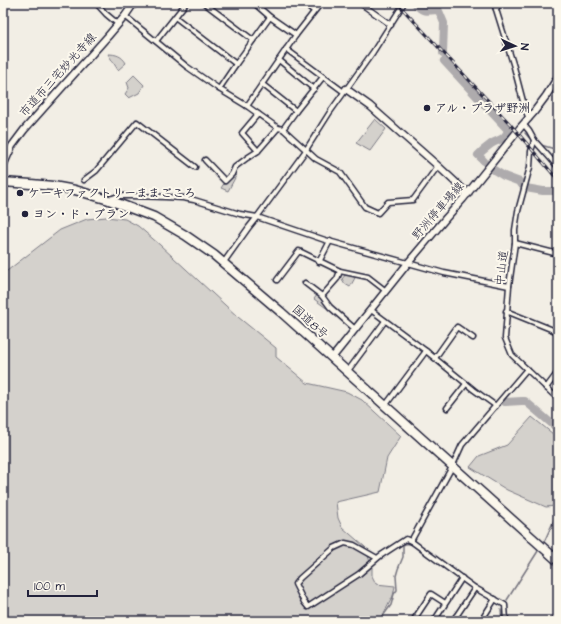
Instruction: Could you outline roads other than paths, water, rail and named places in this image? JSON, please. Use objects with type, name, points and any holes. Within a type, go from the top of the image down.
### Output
[{"type":"highway","name":"国道8号","points":[[3,182],[53,186],[75,190],[109,200],[154,217],[185,235],[224,262],[558,561]]},
{"type":"street","points":[[96,3],[118,24]]},
{"type":"street","name":"市道市三宅妙光寺線","points":[[3,166],[12,146],[24,130],[125,16],[134,3]]},
{"type":"street","points":[[156,41],[186,3]]},
{"type":"street","points":[[204,3],[253,40]]},
{"type":"street","points":[[254,3],[270,17],[296,35]]},
{"type":"street","points":[[304,3],[314,11]]},
{"type":"street","points":[[247,106],[296,35],[321,3]]},
{"type":"street","points":[[360,3],[391,25]]},
{"type":"street","points":[[224,262],[306,149],[373,52],[404,3]]},
{"type":"street","points":[[494,3],[529,119]]},
{"type":"street","points":[[496,9],[500,3]]},
{"type":"street","points":[[125,16],[186,66],[219,90],[247,106],[283,130],[316,159],[340,172],[365,207],[378,213],[388,202],[413,200],[438,166]]},
{"type":"street","points":[[175,17],[236,64]]},
{"type":"street","points":[[219,90],[270,17]]},
{"type":"street","points":[[286,49],[324,77],[370,106],[468,194]]},
{"type":"street","points":[[279,60],[314,89]]},
{"type":"street","points":[[283,130],[296,111],[324,77]]},
{"type":"street","name":"野洲停車場線","points":[[332,358],[408,263],[468,194],[529,119],[558,77]]},
{"type":"street","points":[[262,84],[296,111]]},
{"type":"street","points":[[258,114],[242,133],[258,151]]},
{"type":"street","points":[[84,180],[96,171],[137,122],[195,167]]},
{"type":"street","points":[[524,125],[534,140],[558,167]]},
{"type":"street","points":[[205,160],[225,180],[232,174],[234,167],[258,151],[278,128]]},
{"type":"street","name":"中山道","points":[[534,140],[534,145],[531,149],[530,167],[518,210],[504,338],[512,355],[558,399]]},
{"type":"street","points":[[109,200],[118,196],[183,198],[194,200],[240,214],[257,217],[330,241],[444,273],[509,286]]},
{"type":"street","points":[[319,262],[330,241]]},
{"type":"street","points":[[515,243],[558,254]]},
{"type":"street","points":[[277,280],[298,251],[340,271],[368,277],[386,290]]},
{"type":"street","points":[[322,296],[337,279],[340,271]]},
{"type":"street","points":[[305,283],[322,296],[330,307],[355,329]]},
{"type":"street","points":[[371,310],[496,406]]},
{"type":"street","points":[[506,311],[558,332]]},
{"type":"street","points":[[347,372],[385,321]]},
{"type":"street","points":[[435,358],[457,327],[473,338]]},
{"type":"street","points":[[385,406],[426,351]]},
{"type":"street","points":[[411,541],[452,467],[462,445],[527,369]]},
{"type":"street","points":[[546,388],[558,372]]},
{"type":"street","points":[[446,408],[466,384]]},
{"type":"street","points":[[377,558],[354,545],[345,543],[334,548],[295,584],[308,607],[360,574],[377,558],[406,539],[411,541],[475,588],[505,605],[506,621]]},
{"type":"street","points":[[434,621],[462,578]]},
{"type":"street","points":[[453,621],[475,588]]},
{"type":"street","points":[[413,621],[431,594],[445,603]]},
{"type":"street","points":[[481,621],[495,599]]},
{"type":"street","points":[[554,621],[558,614]]},
{"type":"street","points":[[456,616],[463,621]]},
{"type":"waterway","points":[[415,3],[422,10],[439,11],[444,23],[443,53]]},
{"type":"waterway","points":[[438,10],[446,3]]},
{"type":"waterway","points":[[444,61],[508,130],[503,138],[491,144],[478,155],[484,161]]},
{"type":"waterway","points":[[525,133],[533,142]]},
{"type":"waterway","points":[[541,145],[558,150]]},
{"type":"waterway","points":[[494,170],[504,176],[520,182],[522,185]]},
{"type":"waterway","points":[[526,188],[543,191],[558,191]]},
{"type":"waterway","points":[[505,402],[525,401],[558,429]]},
{"type":"waterway","points":[[544,542],[555,518]]},
{"type":"waterway","points":[[382,621],[383,616],[391,605],[394,594],[397,590],[396,576],[403,557],[403,545],[412,545],[423,554]]},
{"type":"waterway","points":[[507,600],[538,551]]},
{"type":"waterway","points":[[501,610],[502,621]]},
{"type":"railway","points":[[397,3],[510,124],[558,180]]},
{"type":"place","name":"アル・プラザ野洲","points":[[427,108]]},
{"type":"place","name":"ケーキファクトリーままごころ","points":[[20,193]]},
{"type":"place","name":"ヨン・ド・ブラン","points":[[25,214]]}]
